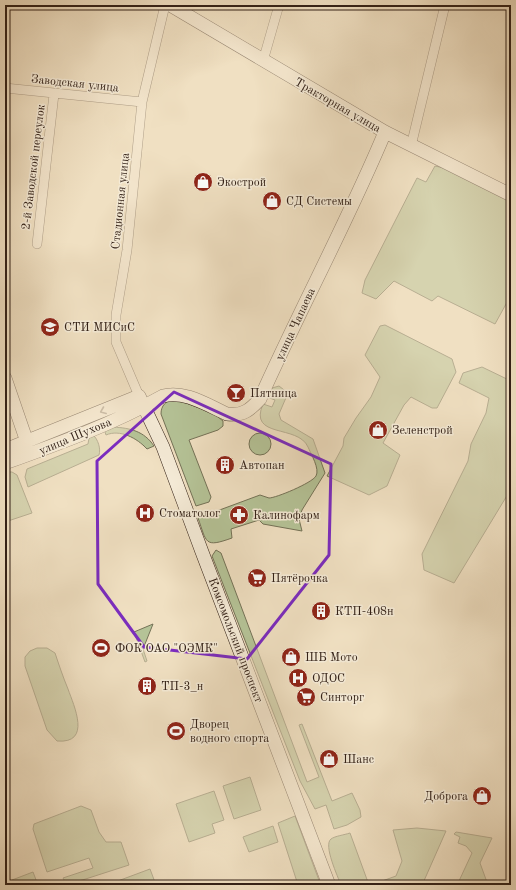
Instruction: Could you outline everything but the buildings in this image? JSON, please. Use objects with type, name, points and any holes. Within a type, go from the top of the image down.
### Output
[{"type":"main road","name":"Тракторная улица","points":[[170,5],[385,132],[511,195]]},
{"type":"main road","name":"улица Чапаева","points":[[141,402],[174,393],[227,414],[235,415],[249,411],[260,399],[355,203],[385,132]]},
{"type":"main road","points":[[5,378],[27,442]]},
{"type":"main road","name":"улица Шухова","points":[[5,450],[141,402]]},
{"type":"main road","name":"улица Шухова","points":[[5,463],[31,454],[141,402]]},
{"type":"main road","name":"Комсомольский проспект","points":[[141,402],[164,447],[202,552],[330,885]]},
{"type":"street","name":"Стадионная улица","points":[[141,402],[116,342],[115,328],[127,250],[142,102],[165,5]]},
{"type":"street","points":[[263,61],[279,5]]},
{"type":"street","points":[[411,146],[445,5]]},
{"type":"street","name":"Заводская улица","points":[[5,88],[142,102]]},
{"type":"street","name":"2-й Заводской переулок","points":[[37,244],[54,94]]},
{"type":"highlighted area","points":[[174,392],[331,464],[329,555],[247,659],[144,647],[98,584],[97,461]]},
{"type":"green space","points":[[435,166],[444,168],[511,201],[511,295],[495,324],[438,296],[432,301],[394,281],[376,299],[362,293],[365,280],[417,178],[426,182]]},
{"type":"green space","points":[[385,325],[452,359],[456,372],[437,408],[432,408],[411,397],[404,405],[383,443],[400,455],[387,486],[369,495],[327,476],[343,446],[344,438],[371,397],[380,377],[365,355],[380,326]]},
{"type":"green space","points":[[482,367],[511,381],[511,489],[454,583],[424,570],[422,554],[468,461],[471,444],[486,413],[489,398],[459,383],[463,373]]},
{"type":"green space","points":[[279,386],[288,393],[279,414],[281,420],[313,439],[325,473],[302,510],[299,519],[302,531],[263,524],[259,520],[231,529],[232,538],[211,543],[205,538],[198,518],[260,495],[269,498],[279,496],[294,490],[316,476],[317,470],[315,462],[303,440],[268,427],[262,422],[260,415],[263,404],[272,407],[275,400],[267,397],[272,388]]},
{"type":"green space","points":[[173,398],[213,413],[223,421],[223,426],[218,430],[189,440],[211,497],[209,502],[196,506],[161,414],[164,404]]},
{"type":"green space","points":[[113,427],[136,431],[146,437],[154,446],[147,449],[133,438],[122,434],[111,433],[106,435],[104,429]]},
{"type":"green space","points":[[260,433],[268,436],[271,444],[268,452],[260,455],[252,452],[249,444],[252,436]]},
{"type":"green space","points":[[93,435],[99,444],[99,455],[28,487],[25,477],[27,469],[88,444],[89,438]]},
{"type":"green space","points":[[5,472],[12,472],[17,475],[32,513],[5,522]]},
{"type":"green space","points":[[216,550],[221,553],[307,782],[319,777],[299,725],[302,724],[332,801],[352,793],[360,810],[361,817],[347,825],[334,829],[326,805],[315,809],[300,781],[212,556]]},
{"type":"green space","points":[[153,624],[143,649],[147,661],[145,662],[134,632]]},
{"type":"green space","points":[[37,648],[47,648],[55,653],[74,705],[78,722],[77,730],[74,737],[68,740],[57,741],[47,730],[25,666],[25,657],[30,651]]},
{"type":"green space","points":[[250,777],[261,810],[234,819],[223,786]]},
{"type":"green space","points":[[214,791],[224,820],[212,824],[215,833],[189,842],[176,804]]},
{"type":"green space","points":[[81,806],[91,810],[99,832],[106,842],[121,842],[129,865],[67,885],[63,878],[93,868],[89,858],[47,872],[33,829],[34,824]]},
{"type":"green space","points":[[295,816],[321,885],[298,885],[278,823]]},
{"type":"green space","points":[[273,826],[278,842],[249,852],[243,837]]},
{"type":"green space","points":[[417,828],[446,831],[423,883],[424,885],[371,885],[396,876],[402,861],[393,830]]},
{"type":"green space","points":[[456,832],[492,838],[480,863],[488,885],[460,885],[459,881],[472,853],[466,846],[458,843],[460,837],[454,834]]},
{"type":"green space","points":[[350,833],[369,885],[341,885],[334,869],[330,854],[329,842],[337,836]]},
{"type":"green space","points":[[150,869],[156,885],[107,885]]},
{"type":"green space","points":[[33,872],[38,885],[14,885],[12,880]]},
{"type":"place","name":"Экострой","points":[[203,182]]},
{"type":"place","name":"СД Системы","points":[[272,201]]},
{"type":"place","name":"СТИ МИСиС","points":[[50,327]]},
{"type":"place","name":"Пятница","points":[[236,393]]},
{"type":"place","name":"Зеленстрой","points":[[378,430]]},
{"type":"place","name":"Автопан","points":[[225,465]]},
{"type":"place","name":"Стоматолог","points":[[145,513]]},
{"type":"place","name":"Калинофарм","points":[[239,515]]},
{"type":"place","name":"Пятёрочка","points":[[257,578]]},
{"type":"place","name":"КТП-408н","points":[[321,611]]},
{"type":"place","name":"ФОК ОАО \"ОЭМК\"","points":[[101,648]]},
{"type":"place","name":"ШБ Мото","points":[[291,657]]},
{"type":"place","name":"ОДОС","points":[[298,678]]},
{"type":"place","name":"ТП-3_н","points":[[147,686]]},
{"type":"place","name":"Синторг","points":[[306,697]]},
{"type":"place","name":"Дворец водного спорта","points":[[176,731]]},
{"type":"place","name":"Шанс","points":[[329,759]]},
{"type":"place","name":"Доброга","points":[[482,796]]}]
